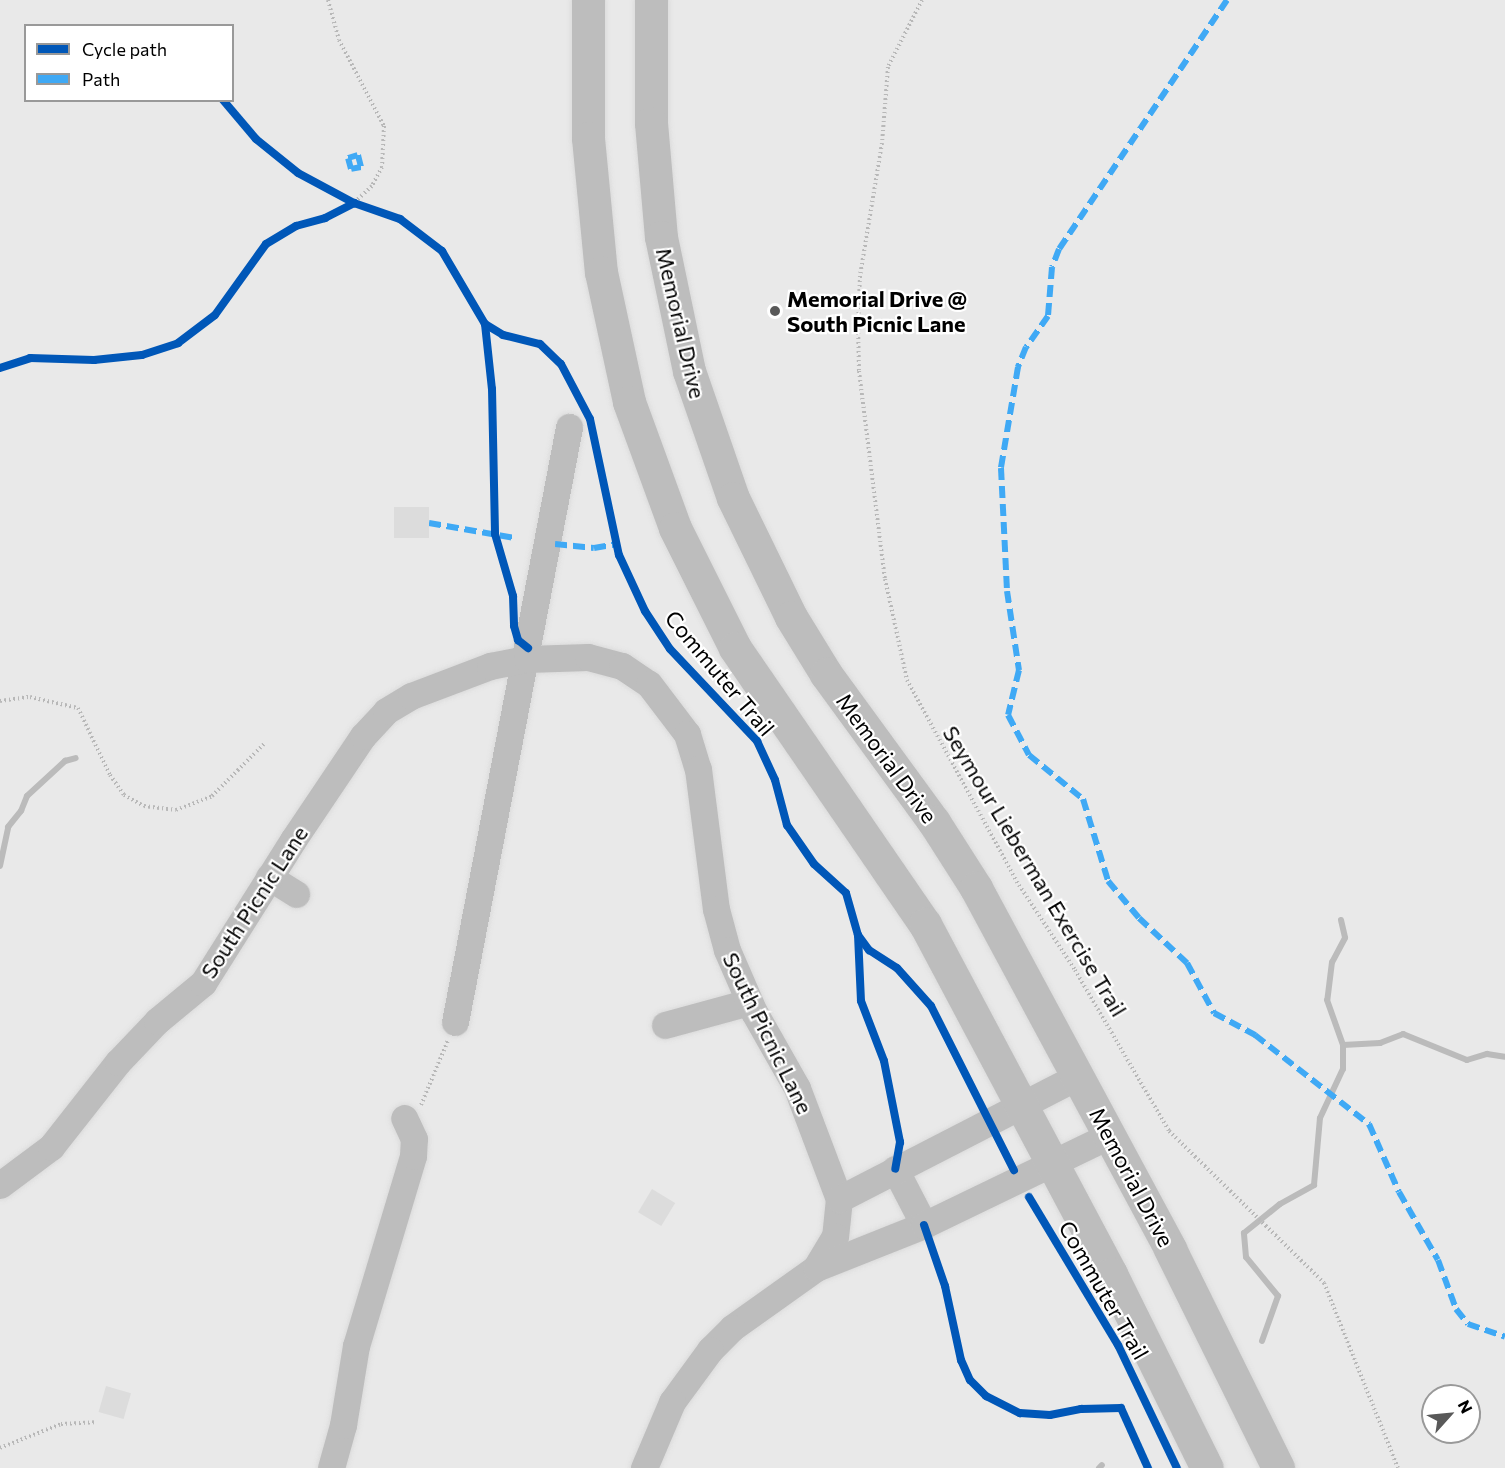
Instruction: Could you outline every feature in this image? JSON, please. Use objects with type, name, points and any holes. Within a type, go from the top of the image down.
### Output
[{"type":"main road","points":[[588,0],[588,138],[601,272],[613,338],[650,466],[675,528],[735,648],[925,924],[1053,1166],[1207,1468]]},
{"type":"main road","name":"Memorial Drive","points":[[651,0],[651,123],[661,237],[689,371],[733,498],[791,617],[826,674],[956,854],[1110,1136],[1278,1468]]},
{"type":"street","points":[[455,1022],[569,427]]},
{"type":"street","name":"South Picnic Lane","points":[[0,1185],[51,1147],[118,1062],[157,1021],[204,983],[269,877],[363,736],[386,711],[460,675],[526,659],[588,657],[622,666],[649,684],[678,719],[698,769],[720,927],[749,1002],[797,1088],[839,1199],[835,1236],[816,1268]]},
{"type":"street","points":[[269,877],[296,894]]},
{"type":"street","points":[[665,1025],[749,1002]]},
{"type":"street","points":[[839,1199],[1078,1076]]},
{"type":"street","points":[[331,1468],[343,1425],[356,1346],[413,1156],[414,1138],[404,1118]]},
{"type":"street","name":"South Picnic Lane","points":[[644,1468],[672,1402],[710,1350],[732,1328],[816,1268],[924,1225],[1053,1166],[1110,1136]]},
{"type":"street","points":[[895,1169],[924,1225]]},
{"type":"path","points":[[328,0],[339,40],[384,126],[382,167],[372,186],[343,211]]},
{"type":"path","points":[[345,199],[363,207]]},
{"type":"path","points":[[0,701],[30,697],[78,708],[110,775],[124,795],[144,806],[176,810],[212,796],[264,744]]},
{"type":"path","points":[[404,1118],[423,1104],[455,1022]]},
{"type":"path","points":[[0,1448],[61,1424],[95,1422]]},
{"type":"shaded area","points":[[0,0],[1505,0],[1505,1468],[0,1468]]},
{"type":"building","points":[[394,507],[429,507],[429,538],[394,538]]},
{"type":"building","points":[[652,1189],[675,1203],[661,1226],[638,1212]]},
{"type":"building","points":[[106,1386],[131,1393],[124,1419],[99,1412]]},
{"type":"waterway","points":[[0,866],[8,827],[21,811],[27,796],[65,761],[76,758]]},
{"type":"waterway","points":[[1341,920],[1345,938],[1332,962],[1327,1000],[1343,1045]]},
{"type":"waterway","points":[[1262,1341],[1278,1296],[1246,1257],[1244,1233],[1280,1204],[1314,1185],[1320,1118],[1343,1069],[1343,1045],[1380,1043],[1403,1034],[1467,1060],[1487,1054],[1505,1057]]},
{"type":"waterway","points":[[1099,1468],[1102,1465]]},
{"type":"marked path","points":[[1227,0],[1059,249],[1052,267],[1048,316],[1026,347],[1018,367],[1001,468],[1007,591],[1019,670],[1008,715],[1029,755],[1083,799],[1108,881],[1139,918],[1187,963],[1214,1013],[1255,1035],[1369,1124],[1399,1192],[1438,1260],[1456,1309],[1468,1324],[1505,1337]]},
{"type":"marked path","points":[[358,155],[361,167],[351,169],[348,158],[358,155]]},
{"type":"marked path","points":[[429,523],[515,538]]},
{"type":"marked path","points":[[555,544],[594,548],[616,544]]},
{"type":"cycle path","name":"Commuter Trail","points":[[225,102],[256,139],[298,173],[354,203],[400,219],[442,251],[485,324],[503,335],[540,344],[561,364],[590,419],[619,555],[645,611],[670,649],[757,741],[775,780],[787,825],[814,864],[846,893],[858,935],[869,950],[897,968],[931,1006],[1014,1170]]},
{"type":"cycle path","points":[[0,368],[30,358],[94,360],[142,355],[178,343],[215,315],[266,244],[296,226],[325,218],[354,203]]},
{"type":"cycle path","points":[[485,324],[492,389],[495,534],[513,596],[514,626],[518,640],[528,648]]},
{"type":"cycle path","points":[[858,935],[861,1001],[884,1061],[900,1142],[895,1169]]},
{"type":"cycle path","name":"Commuter Trail","points":[[1029,1197],[1118,1345],[1177,1468]]},
{"type":"cycle path","points":[[924,1225],[945,1286],[961,1360],[970,1380],[986,1396],[1020,1413],[1050,1415],[1081,1409],[1121,1408],[1148,1468]]},
{"type":"place","name":"Memorial Drive @ South Picnic Lane","points":[[775,311]]}]
